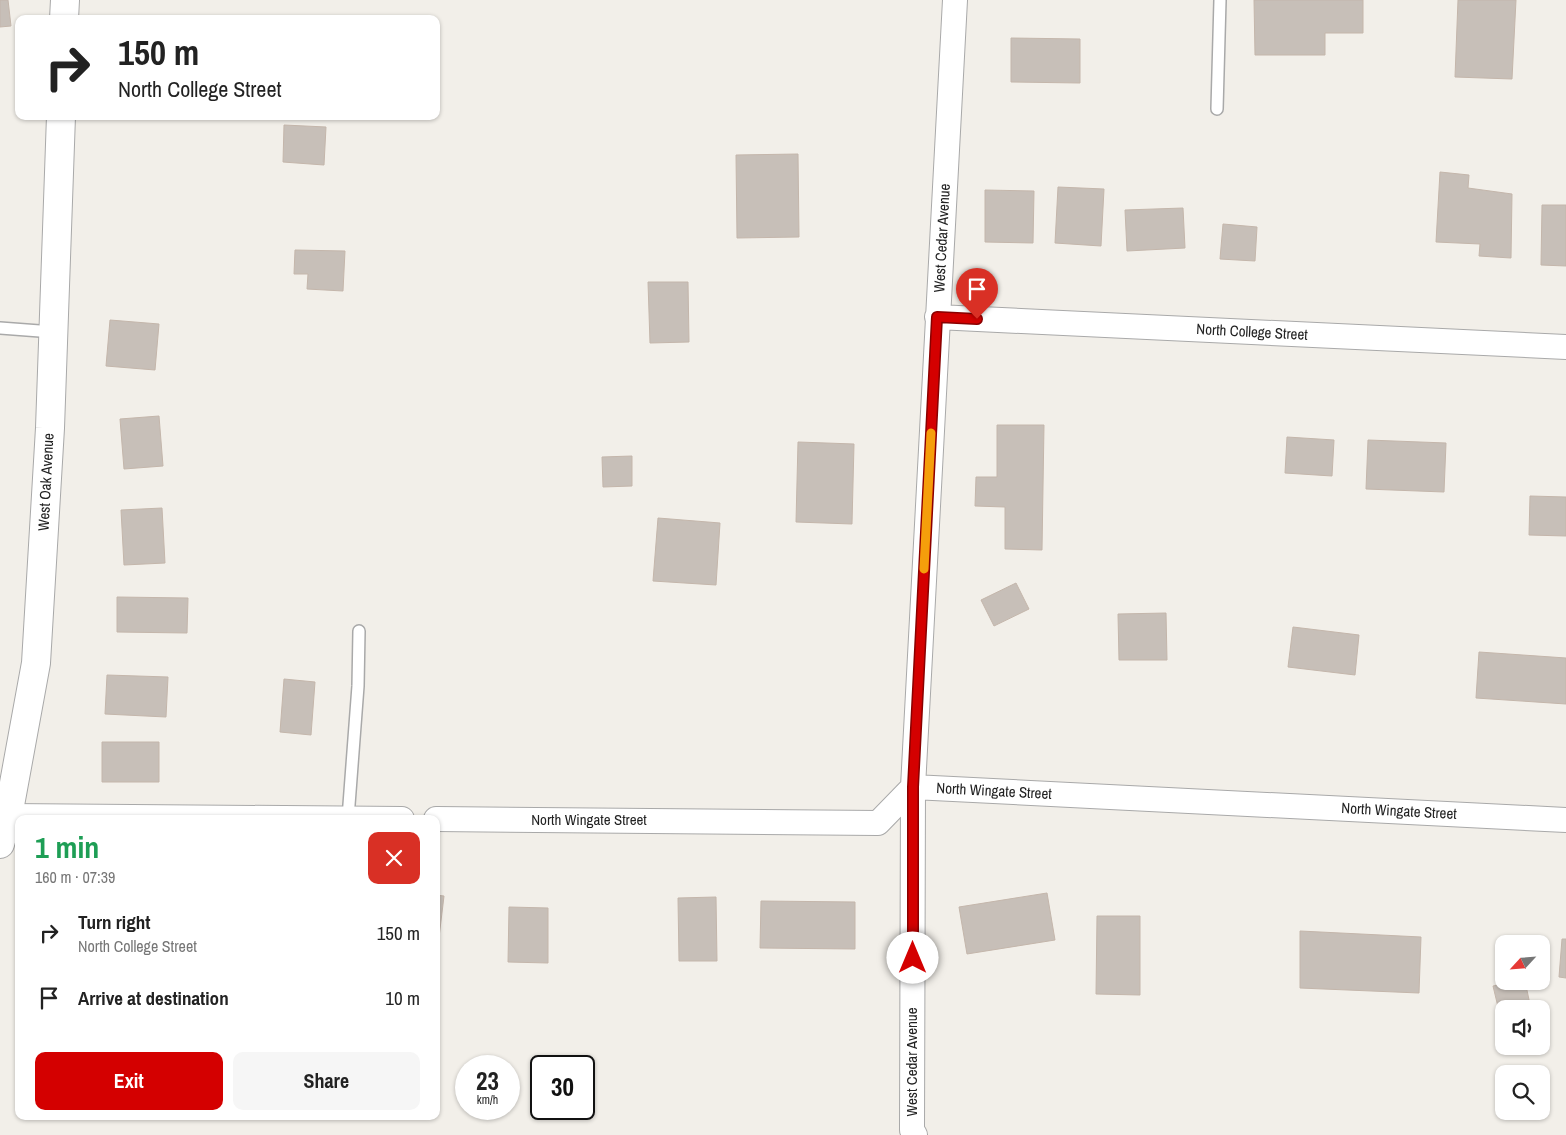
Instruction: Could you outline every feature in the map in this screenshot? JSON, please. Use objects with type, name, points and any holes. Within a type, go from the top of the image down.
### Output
[{"type":"street","points":[[64,15],[65,0]]},
{"type":"street","name":"West Cedar Avenue","points":[[915,1135],[912,1130],[913,787],[955,0]]},
{"type":"street","name":"West Oak Avenue","points":[[0,844],[36,663],[50,428],[61,120]]},
{"type":"street","name":"North College Street","points":[[937,317],[1566,347]]},
{"type":"street","name":"North Wingate Street","points":[[440,819],[878,823],[913,787],[1566,820]]},
{"type":"lane","points":[[1217,109],[1220,0]]},
{"type":"lane","points":[[0,328],[53,332]]},
{"type":"lane","points":[[348,815],[358,686],[359,631]]},
{"type":"building","points":[[0,0],[8,0],[11,26],[0,27]]},
{"type":"building","points":[[1254,0],[1363,0],[1363,33],[1325,33],[1325,55],[1255,55]]},
{"type":"building","points":[[1458,0],[1516,0],[1512,79],[1455,77]]},
{"type":"building","points":[[1011,38],[1080,39],[1080,83],[1011,82]]},
{"type":"building","points":[[284,125],[326,127],[324,165],[283,162]]},
{"type":"building","points":[[798,154],[799,237],[737,238],[736,155]]},
{"type":"building","points":[[1440,172],[1469,175],[1468,188],[1512,194],[1511,258],[1479,256],[1480,244],[1436,242]]},
{"type":"building","points":[[1058,187],[1104,189],[1101,246],[1055,243]]},
{"type":"building","points":[[985,190],[1034,191],[1033,243],[985,242]]},
{"type":"building","points":[[1542,205],[1566,205],[1566,266],[1541,265]]},
{"type":"building","points":[[1183,208],[1185,248],[1127,251],[1125,210]]},
{"type":"building","points":[[1223,224],[1257,227],[1255,261],[1220,259]]},
{"type":"building","points":[[295,250],[345,251],[343,291],[307,289],[308,274],[294,274]]},
{"type":"building","points":[[648,282],[688,282],[689,342],[650,343]]},
{"type":"building","points":[[110,320],[159,324],[155,370],[106,366]]},
{"type":"building","points":[[159,416],[163,466],[124,469],[120,419]]},
{"type":"building","points":[[997,425],[1044,425],[1042,550],[1005,549],[1005,507],[975,506],[976,477],[997,477]]},
{"type":"building","points":[[1287,437],[1334,440],[1332,476],[1285,473]]},
{"type":"building","points":[[1368,440],[1446,443],[1444,492],[1366,489]]},
{"type":"building","points":[[798,442],[854,444],[852,524],[796,522]]},
{"type":"building","points":[[632,456],[632,486],[603,487],[602,457]]},
{"type":"building","points":[[1530,496],[1566,497],[1566,536],[1529,535]]},
{"type":"building","points":[[162,508],[165,563],[124,565],[121,510]]},
{"type":"building","points":[[658,518],[720,523],[716,585],[653,581]]},
{"type":"building","points":[[1016,583],[1029,609],[994,626],[981,600]]},
{"type":"building","points":[[117,597],[188,598],[187,633],[117,632]]},
{"type":"building","points":[[1166,613],[1167,660],[1119,660],[1118,614]]},
{"type":"building","points":[[1293,627],[1359,635],[1355,675],[1288,667]]},
{"type":"building","points":[[1479,652],[1566,658],[1566,704],[1476,698]]},
{"type":"building","points":[[107,675],[168,677],[166,717],[105,714]]},
{"type":"building","points":[[284,679],[315,682],[311,735],[280,732]]},
{"type":"building","points":[[102,742],[159,742],[159,782],[102,782]]},
{"type":"building","points":[[1047,893],[1055,940],[967,954],[959,907]]},
{"type":"building","points":[[440,896],[444,896],[440,929]]},
{"type":"building","points":[[716,897],[717,961],[679,961],[678,898]]},
{"type":"building","points":[[761,901],[855,902],[855,949],[760,948]]},
{"type":"building","points":[[509,907],[548,908],[548,963],[508,962]]},
{"type":"building","points":[[1097,916],[1140,916],[1140,995],[1096,994]]},
{"type":"building","points":[[1300,931],[1421,937],[1419,993],[1300,988]]},
{"type":"building","points":[[1562,939],[1566,939],[1566,978],[1559,977]]},
{"type":"building","points":[[1493,986],[1495,986],[1495,990],[1527,990],[1529,1000],[1496,1000]]},
{"type":"slow traffic","points":[[924,569],[931,433]]},
{"type":"route","points":[[913,958],[913,787],[937,317],[977,319]]}]
